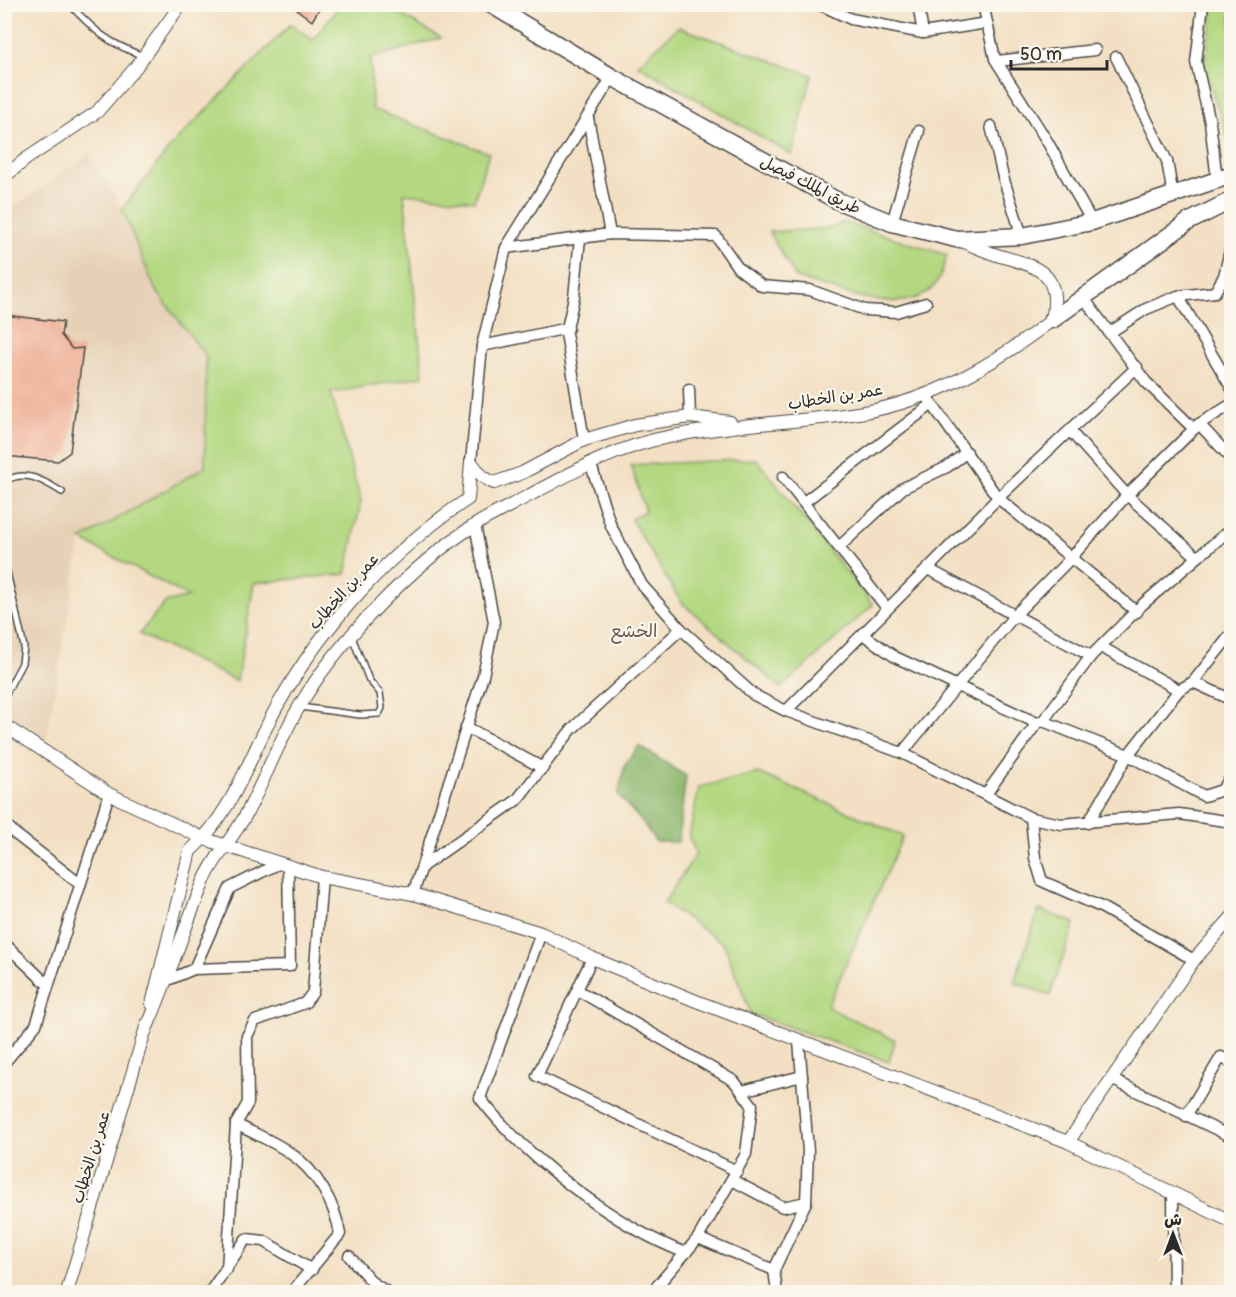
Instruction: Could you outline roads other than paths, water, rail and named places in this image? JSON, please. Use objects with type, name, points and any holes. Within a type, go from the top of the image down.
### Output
[{"type":"main road","name":"طريق الملك فيصل","points":[[490,4],[612,77],[836,200],[892,223],[956,239],[1022,236],[1092,222],[1224,177]]},
{"type":"main road","points":[[1052,320],[1188,222],[1232,200]]},
{"type":"street","points":[[4,177],[26,159],[97,112],[144,56],[181,4]]},
{"type":"street","points":[[819,4],[851,19],[923,33],[987,23]]},
{"type":"street","points":[[918,4],[923,33]]},
{"type":"street","points":[[983,4],[997,61],[1047,141],[1092,222]]},
{"type":"street","points":[[1203,4],[1196,62],[1224,177]]},
{"type":"street","points":[[997,61],[1095,50]]},
{"type":"street","points":[[1116,57],[1167,161],[1173,196]]},
{"type":"street","points":[[471,462],[482,346],[506,248],[612,77]]},
{"type":"street","points":[[588,118],[610,234]]},
{"type":"street","points":[[992,126],[1003,177],[1022,236]]},
{"type":"street","points":[[892,223],[919,131]]},
{"type":"street","points":[[506,248],[610,234],[716,236],[738,268],[762,286],[810,290],[865,310],[896,312],[926,303]]},
{"type":"street","points":[[580,238],[574,297],[568,328],[584,440]]},
{"type":"street","points":[[956,239],[998,255],[1031,263],[1054,289],[1056,302],[1052,320]]},
{"type":"street","points":[[1109,333],[1146,309],[1178,296],[1215,292],[1224,276],[1232,242]]},
{"type":"street","points":[[1224,276],[1232,289]]},
{"type":"street","points":[[1178,296],[1232,389]]},
{"type":"street","points":[[1083,297],[1146,382],[1232,459]]},
{"type":"street","name":"عمر بن الخطاب","points":[[145,1032],[168,980],[203,883],[243,818],[299,706],[331,660],[421,566],[475,525],[590,462],[670,436],[746,424],[868,411],[928,399],[1014,349],[1052,320]]},
{"type":"street","points":[[482,346],[568,328]]},
{"type":"street","points":[[786,711],[998,498],[1137,368]]},
{"type":"street","points":[[689,389],[690,417]]},
{"type":"street","points":[[804,502],[928,399],[998,498],[1137,612]]},
{"type":"street","points":[[902,753],[1014,616],[1071,558],[1127,495],[1196,427],[1232,404]]},
{"type":"street","name":"عمر بن الخطاب","points":[[471,462],[483,477],[494,483],[522,473],[584,440],[635,425],[690,417],[746,424]]},
{"type":"street","points":[[1070,430],[1127,495],[1197,557]]},
{"type":"street","points":[[839,547],[903,488],[947,467],[967,452]]},
{"type":"street","name":"عمر بن الخطاب","points":[[67,1293],[145,1032],[190,851],[205,838],[226,809],[278,705],[306,656],[405,546],[468,499],[471,462]]},
{"type":"street","points":[[590,462],[611,526],[642,585],[681,629],[754,695],[786,711],[902,753],[1031,818],[1061,824],[1179,814],[1232,822]]},
{"type":"street","points":[[783,477],[886,608]]},
{"type":"street","points":[[412,894],[483,676],[494,622],[475,525]]},
{"type":"street","points":[[986,794],[1091,656],[1197,557],[1232,528]]},
{"type":"street","points":[[928,569],[1091,656]]},
{"type":"street","points":[[423,866],[517,800],[572,729],[681,629]]},
{"type":"street","points":[[1088,823],[1128,755],[1179,690],[1193,682],[1232,633]]},
{"type":"street","points":[[864,635],[895,657],[956,687],[1128,755],[1204,796],[1222,790],[1232,776]]},
{"type":"street","points":[[1101,647],[1179,690]]},
{"type":"street","points":[[1193,682],[1232,700]]},
{"type":"street","points":[[466,727],[543,768]]},
{"type":"street","points":[[7,731],[109,794],[205,838],[322,877],[412,894],[541,933],[592,958],[799,1041],[1068,1142],[1232,1222]]},
{"type":"street","points":[[4,1063],[36,1025],[109,794]]},
{"type":"street","points":[[1031,818],[1035,858],[1042,881],[1101,907],[1194,960]]},
{"type":"street","points":[[4,822],[14,833],[80,885]]},
{"type":"street","points":[[194,969],[230,888],[284,865]]},
{"type":"street","points":[[168,980],[194,969],[291,966],[284,865]]},
{"type":"street","points":[[226,1269],[236,1124],[248,1103],[247,1036],[255,1021],[305,1003],[313,992],[322,877]]},
{"type":"street","points":[[1068,1142],[1194,960],[1232,917]]},
{"type":"street","points":[[541,933],[480,1098],[495,1118],[542,1161],[605,1210],[661,1244],[686,1253]]},
{"type":"street","points":[[4,943],[48,985]]},
{"type":"street","points":[[592,958],[579,992],[537,1076],[735,1175],[783,1207],[806,1202]]},
{"type":"street","points":[[579,992],[734,1081],[752,1105],[746,1154],[735,1175],[698,1238],[652,1293]]},
{"type":"street","points":[[777,1293],[774,1270],[806,1202],[808,1151],[799,1041]]},
{"type":"street","points":[[1186,1116],[1221,1057],[1232,1063]]},
{"type":"street","points":[[742,1091],[802,1076]]},
{"type":"street","points":[[1113,1080],[1232,1137]]},
{"type":"street","points":[[236,1124],[291,1153],[322,1186],[337,1214],[340,1234],[292,1293]]},
{"type":"street","points":[[1173,1194],[1173,1292]]},
{"type":"street","points":[[698,1238],[774,1270]]},
{"type":"street","points":[[210,1293],[246,1239],[264,1241],[312,1270]]},
{"type":"street","points":[[349,1256],[370,1288],[387,1293]]},
{"type":"lane","points":[[69,4],[100,36],[114,45],[144,56]]},
{"type":"lane","points":[[4,482],[11,478],[24,476],[40,479],[62,492]]},
{"type":"lane","points":[[4,559],[24,647],[22,663],[4,697]]},
{"type":"lane","points":[[299,706],[360,715],[379,714],[382,708],[380,693],[369,680],[352,637]]},
{"type":"district","name":"الخشع","points":[[634,631]]}]
